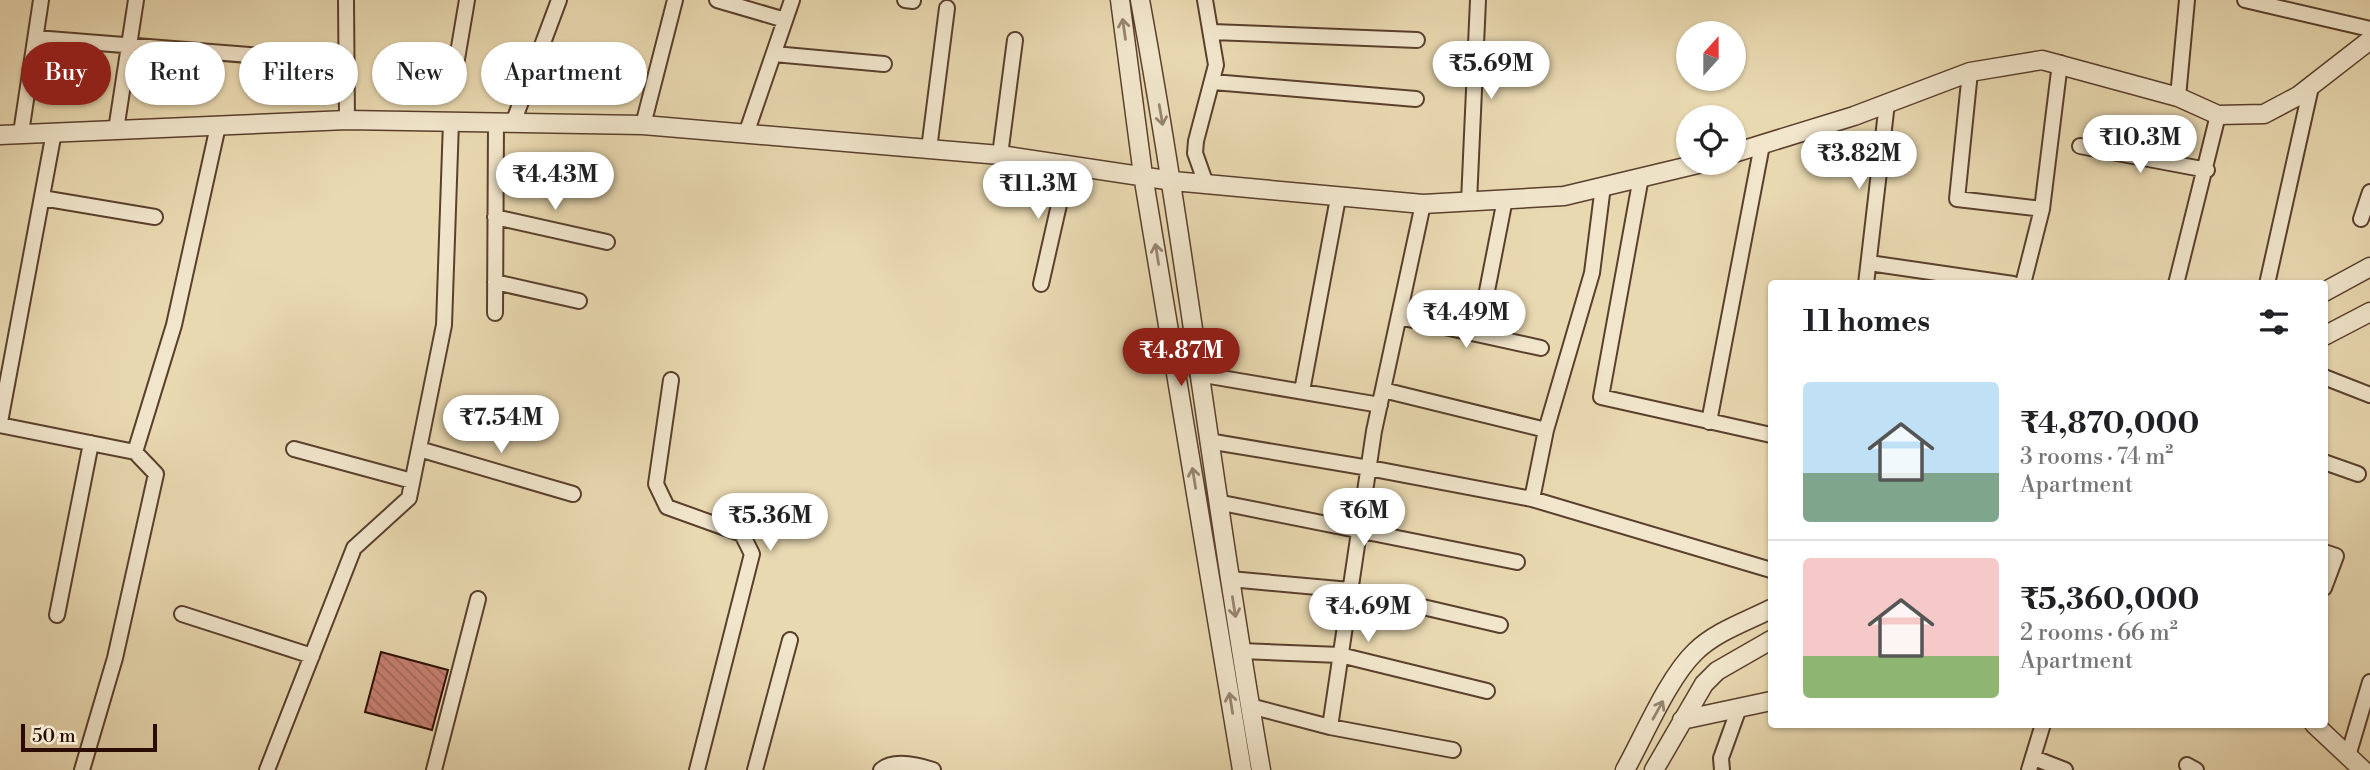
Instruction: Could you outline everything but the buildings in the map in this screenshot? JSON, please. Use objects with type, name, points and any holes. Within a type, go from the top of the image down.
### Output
[{"type":"street","points":[[21,133],[41,0]]},
{"type":"street","points":[[129,42],[136,0]]},
{"type":"street","points":[[345,0],[347,120]]},
{"type":"street","points":[[460,42],[467,0]]},
{"type":"street","points":[[495,313],[495,217],[504,123],[559,0]]},
{"type":"street","points":[[643,125],[675,0]]},
{"type":"street","points":[[717,0],[785,20]]},
{"type":"street","points":[[747,134],[792,0]]},
{"type":"street","points":[[905,0],[913,1]]},
{"type":"street","points":[[1120,0],[1143,174],[1242,770]]},
{"type":"street","points":[[1140,0],[1173,181],[1217,502],[1261,770]]},
{"type":"street","points":[[1205,0],[1216,52],[1213,82],[1195,153],[1206,184]]},
{"type":"street","points":[[1469,202],[1478,0]]},
{"type":"street","points":[[2178,97],[2187,0]]},
{"type":"street","points":[[2245,0],[2370,29]]},
{"type":"street","points":[[929,149],[947,8]]},
{"type":"street","points":[[1212,32],[1416,40]]},
{"type":"street","points":[[36,38],[125,45]]},
{"type":"street","points":[[999,155],[1015,40]]},
{"type":"street","points":[[1746,150],[1887,103],[1970,72],[2042,60],[2178,97],[2218,115],[2264,114],[2311,87],[2370,40]]},
{"type":"street","points":[[774,54],[884,64]]},
{"type":"street","points":[[2024,280],[2042,209],[2060,63]]},
{"type":"street","points":[[116,130],[125,71]]},
{"type":"street","points":[[1970,72],[1957,199],[2042,209]]},
{"type":"street","points":[[1213,82],[1416,99]]},
{"type":"street","points":[[2268,280],[2311,87]]},
{"type":"street","points":[[1866,280],[1887,103]]},
{"type":"street","points":[[2177,280],[2207,170],[2218,115]]},
{"type":"street","points":[[0,135],[347,120],[643,125],[999,155],[1143,174],[1173,181],[1423,204],[1564,196],[1676,169]]},
{"type":"street","points":[[267,770],[354,548],[408,498],[444,325],[451,122]]},
{"type":"street","points":[[135,452],[174,325],[218,125]]},
{"type":"street","points":[[54,132],[0,423],[135,452],[156,474],[115,658],[82,770]]},
{"type":"street","points":[[1710,422],[1762,145]]},
{"type":"street","points":[[2080,146],[2207,170]]},
{"type":"street","points":[[1041,284],[1068,165]]},
{"type":"street","points":[[1641,177],[1601,397],[1768,434]]},
{"type":"street","points":[[1532,499],[1546,430],[1592,273],[1603,187]]},
{"type":"street","points":[[2361,219],[2370,192]]},
{"type":"street","points":[[42,198],[155,217]]},
{"type":"street","points":[[1302,391],[1338,198]]},
{"type":"street","points":[[1487,291],[1505,199]]},
{"type":"street","points":[[1330,727],[1380,405],[1423,204]]},
{"type":"street","points":[[495,217],[607,242]]},
{"type":"street","points":[[1868,263],[1985,280]]},
{"type":"street","points":[[2328,290],[2370,267]]},
{"type":"street","points":[[495,282],[579,301]]},
{"type":"street","points":[[2328,334],[2370,312]]},
{"type":"street","points":[[1399,317],[1541,348]]},
{"type":"street","points":[[1198,374],[1380,405]]},
{"type":"street","points":[[2328,379],[2370,395]]},
{"type":"street","points":[[671,380],[656,484],[667,507],[742,534],[752,554],[697,770]]},
{"type":"street","points":[[1383,390],[1546,430]]},
{"type":"street","points":[[1208,441],[1532,499],[1768,569]]},
{"type":"street","points":[[57,615],[91,443]]},
{"type":"street","points":[[294,449],[412,481]]},
{"type":"street","points":[[419,449],[573,494]]},
{"type":"street","points":[[2328,463],[2358,474]]},
{"type":"street","points":[[1217,502],[1517,562]]},
{"type":"street","points":[[2328,553],[2336,556],[2328,577]]},
{"type":"street","points":[[1230,579],[1350,590],[1500,625]]},
{"type":"street","points":[[434,770],[478,598]]},
{"type":"street","points":[[1625,770],[1677,675],[1694,652],[1714,637],[1768,610]]},
{"type":"street","points":[[182,614],[312,656]]},
{"type":"street","points":[[755,770],[790,640]]},
{"type":"street","points":[[1654,770],[1704,684],[1717,671],[1768,642]]},
{"type":"street","points":[[1241,651],[1340,655],[1487,691]]},
{"type":"street","points":[[2348,755],[2370,682]]},
{"type":"street","points":[[1682,720],[1768,702]]},
{"type":"street","points":[[1250,706],[1330,727],[1453,750]]},
{"type":"street","points":[[1723,770],[1721,758],[1739,708]]},
{"type":"street","points":[[2042,728],[2031,764],[2065,770]]},
{"type":"street","points":[[2318,728],[2363,770]]},
{"type":"street","points":[[881,770],[886,766],[902,764],[933,770]]}]
